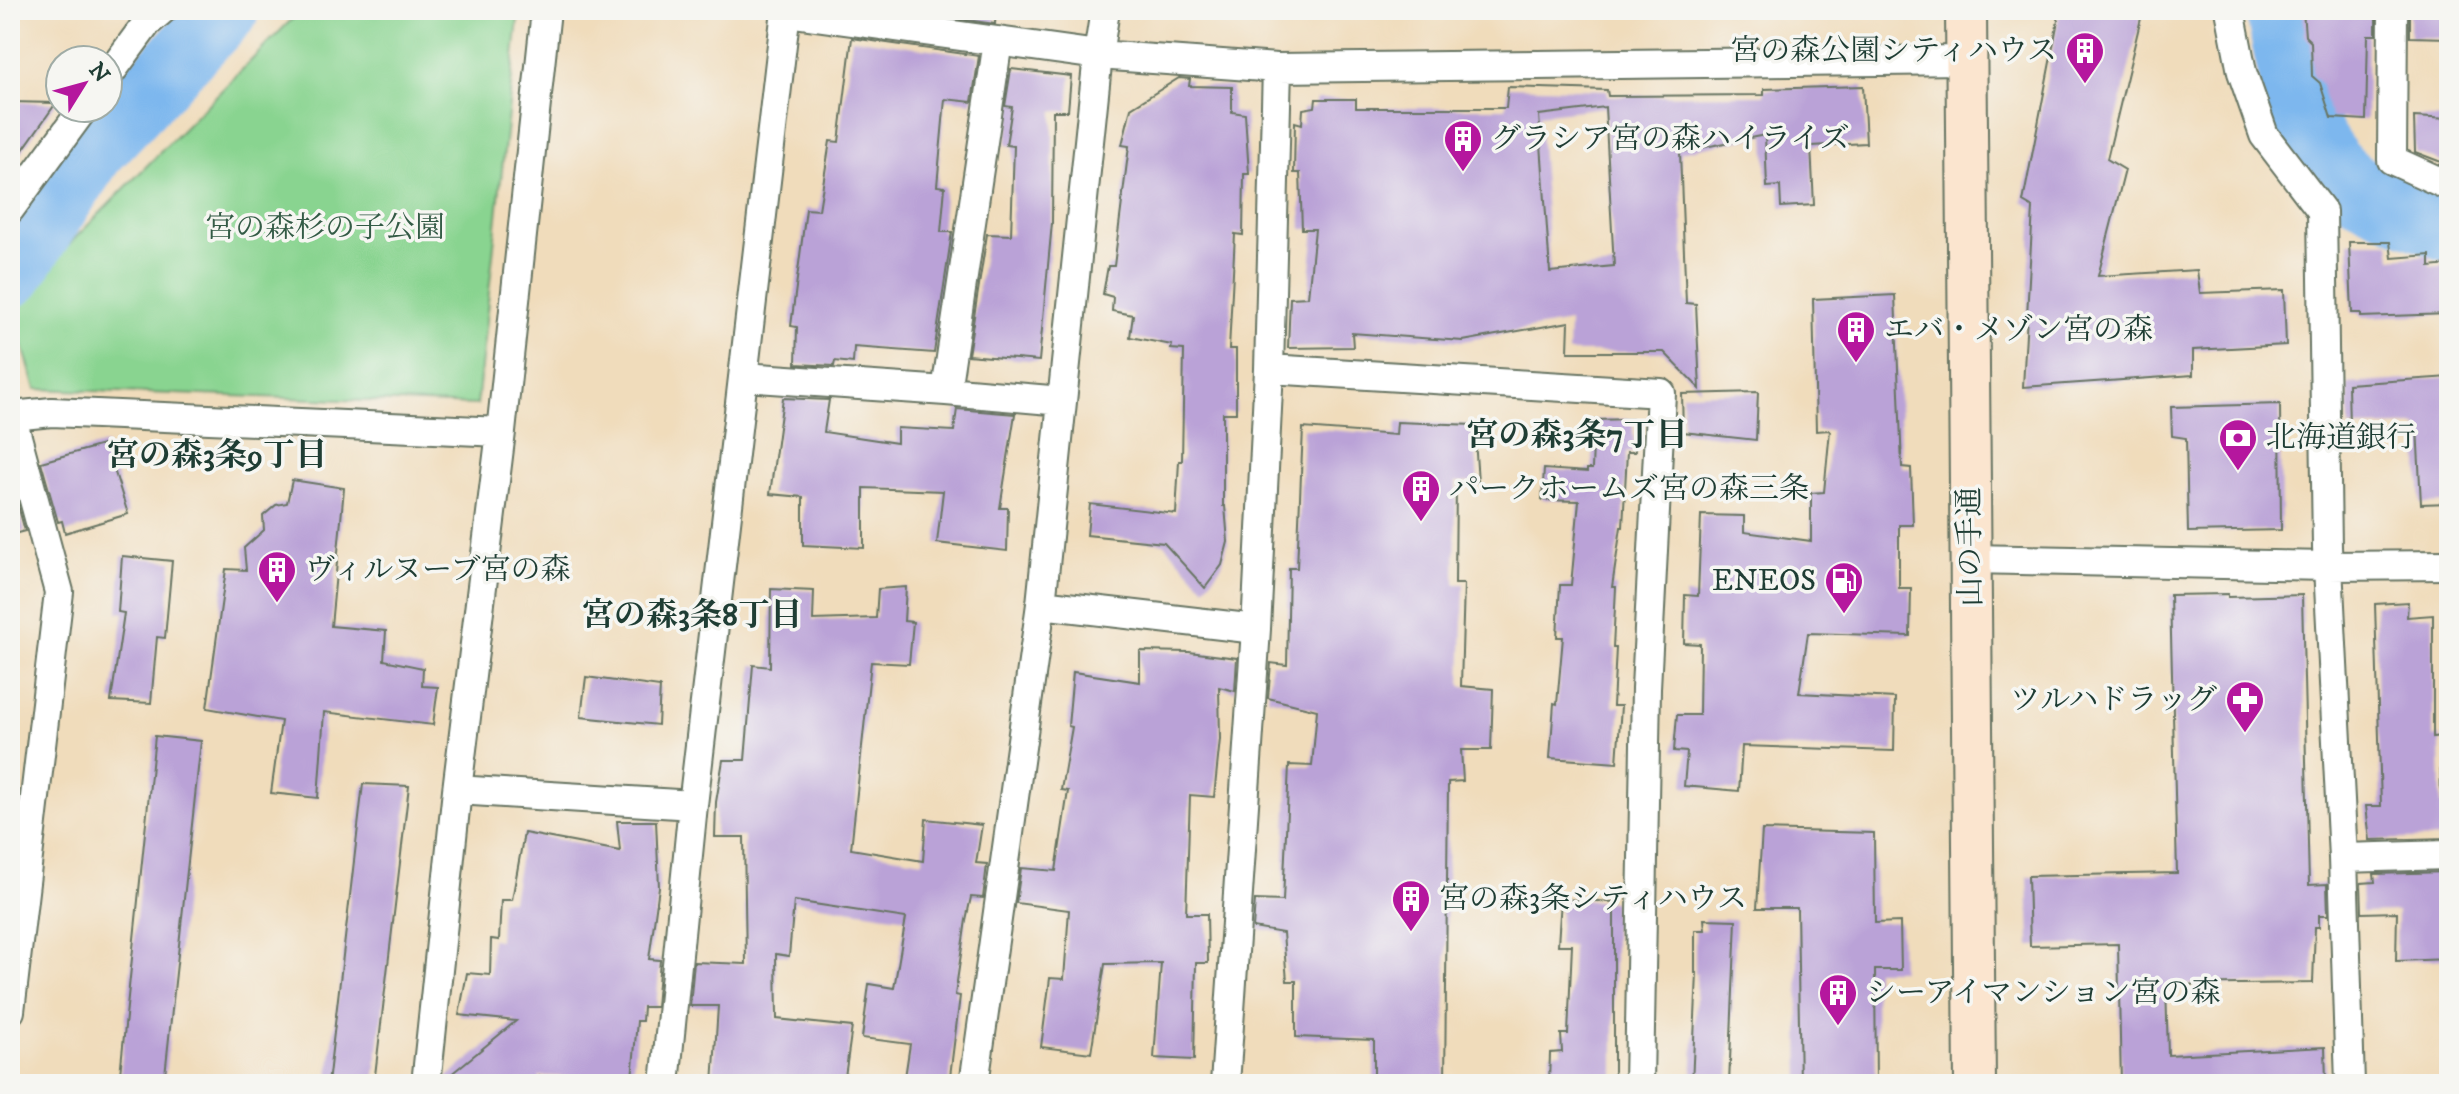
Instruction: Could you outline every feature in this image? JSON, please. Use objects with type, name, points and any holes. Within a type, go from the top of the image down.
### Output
[{"type":"main road","name":"山の手通","points":[[1966,10],[1975,1084]]},
{"type":"street","points":[[124,54],[147,23],[162,10]]},
{"type":"street","points":[[426,1084],[546,10]]},
{"type":"street","points":[[974,1084],[1041,604],[1105,10]]},
{"type":"street","points":[[2230,10],[2242,72],[2264,135],[2322,211],[2328,566],[2343,858],[2350,1084]]},
{"type":"street","points":[[2393,10],[2392,160],[2449,186]]},
{"type":"street","points":[[665,1084],[693,805],[786,11],[1098,55],[1277,68],[1966,60]]},
{"type":"street","points":[[946,391],[998,41]]},
{"type":"street","points":[[1225,1084],[1256,629],[1269,369],[1277,68]]},
{"type":"street","points":[[10,209],[72,124]]},
{"type":"street","points":[[1269,369],[1661,393],[1646,688],[1639,1084]]},
{"type":"street","points":[[744,377],[1062,401]]},
{"type":"street","points":[[10,1011],[59,592],[11,414],[52,412],[501,432]]},
{"type":"street","points":[[1971,559],[2328,566],[2449,565]]},
{"type":"street","points":[[1041,604],[1256,629]]},
{"type":"street","points":[[457,790],[693,805]]},
{"type":"street","points":[[2343,858],[2449,855]]},
{"type":"green space","name":"宮の森杉の子公園","points":[[301,10],[519,10],[477,405],[36,389],[10,304]]},
{"type":"building","points":[[896,10],[996,10],[995,24]]},
{"type":"building","points":[[2060,10],[2143,10],[2107,159],[2125,170],[2098,276],[2197,270],[2200,293],[2284,290],[2286,345],[2193,350],[2193,375],[2023,387],[2033,208],[2023,202]]},
{"type":"building","points":[[2303,10],[2376,10],[2376,35],[2368,35],[2366,120],[2331,118],[2320,83],[2312,76],[2311,42],[2305,36]]},
{"type":"building","points":[[2410,10],[2449,10],[2449,38],[2410,37]]},
{"type":"building","points":[[852,38],[979,56],[972,102],[945,99],[937,186],[945,187],[941,232],[952,232],[934,353],[854,347],[853,363],[835,361],[834,366],[796,364],[797,327],[791,326],[806,209],[819,210],[830,141],[839,142]]},
{"type":"building","points":[[1011,69],[1071,76],[1068,111],[1053,111],[1052,223],[1039,361],[968,355],[987,234],[1011,235],[1014,146],[1006,145],[1012,107],[1005,106]]},
{"type":"building","points":[[1179,78],[1190,79],[1189,86],[1232,87],[1232,112],[1245,114],[1249,174],[1244,174],[1243,235],[1235,234],[1229,349],[1236,349],[1236,413],[1223,413],[1223,506],[1228,542],[1222,565],[1205,588],[1164,543],[1087,535],[1090,504],[1176,514],[1179,461],[1182,461],[1184,350],[1130,337],[1133,315],[1112,311],[1113,297],[1103,294],[1108,266],[1114,266],[1129,146],[1122,145],[1131,108]]},
{"type":"building","points":[[1863,86],[1866,143],[1811,146],[1814,205],[1781,207],[1780,186],[1767,187],[1765,135],[1680,152],[1686,303],[1696,304],[1700,389],[1664,352],[1568,352],[1569,322],[1463,341],[1352,333],[1353,347],[1288,348],[1290,298],[1308,297],[1315,229],[1302,229],[1300,173],[1294,173],[1295,122],[1302,124],[1303,109],[1315,107],[1316,99],[1356,99],[1356,108],[1506,108],[1508,87],[1607,90],[1608,96],[1764,95],[1764,89]],"holes":[[[1605,107],[1614,266],[1550,272],[1539,115]]]},
{"type":"building","points":[[10,102],[44,103],[44,120],[10,168]]},
{"type":"building","points":[[2414,117],[2449,119],[2449,165],[2415,152]]},
{"type":"building","points":[[2349,242],[2390,242],[2392,258],[2430,255],[2430,267],[2449,265],[2449,314],[2361,317],[2361,313],[2352,313]]},
{"type":"building","points":[[1895,295],[1902,467],[1911,468],[1913,525],[1899,525],[1899,588],[1911,588],[1910,636],[1808,633],[1799,693],[1895,698],[1894,751],[1742,746],[1739,791],[1684,786],[1687,752],[1674,751],[1677,715],[1699,715],[1700,644],[1684,643],[1685,595],[1698,596],[1701,515],[1744,516],[1744,532],[1811,541],[1811,493],[1824,492],[1830,430],[1816,431],[1813,299]]},
{"type":"building","points":[[2449,377],[2449,503],[2421,504],[2417,426],[2349,427],[2348,384]]},
{"type":"building","points":[[1758,392],[1756,440],[1683,432],[1682,394]]},
{"type":"building","points":[[783,398],[829,400],[824,432],[897,443],[897,428],[954,431],[957,409],[1015,414],[1000,508],[1008,508],[1007,551],[937,543],[943,491],[864,488],[864,548],[803,545],[803,497],[770,494]]},
{"type":"building","points":[[2280,404],[2281,530],[2188,532],[2186,438],[2172,436],[2171,407]]},
{"type":"building","points":[[1632,419],[1635,452],[1627,452],[1623,527],[1612,587],[1616,587],[1613,706],[1621,706],[1617,763],[1550,758],[1563,637],[1557,637],[1560,585],[1571,585],[1579,501],[1542,500],[1544,469],[1587,472],[1587,469],[1592,469],[1594,420]]},
{"type":"building","points":[[1397,422],[1474,425],[1478,482],[1456,482],[1455,584],[1464,584],[1461,686],[1493,689],[1491,750],[1461,750],[1463,781],[1448,782],[1445,1084],[1374,1084],[1374,1040],[1296,1037],[1296,981],[1287,981],[1283,933],[1253,928],[1255,900],[1283,901],[1289,765],[1312,766],[1317,710],[1268,698],[1271,663],[1287,665],[1289,568],[1297,568],[1303,428],[1396,435]]},
{"type":"building","points":[[106,444],[128,514],[65,533],[62,521],[58,522],[41,462]]},
{"type":"building","points":[[10,476],[25,531],[10,535]]},
{"type":"building","name":"ヴィルヌーブ宮の森","points":[[292,480],[344,488],[331,626],[386,631],[384,660],[423,668],[422,686],[438,687],[433,725],[324,712],[318,798],[271,793],[281,721],[207,708],[226,569],[246,570],[244,548],[264,530],[263,516],[276,505],[287,503]]},
{"type":"building","points":[[122,556],[172,561],[165,638],[157,637],[151,703],[111,701],[124,613],[118,612]]},
{"type":"building","points":[[906,587],[904,621],[913,622],[909,664],[871,662],[851,849],[923,861],[926,819],[982,825],[976,863],[987,864],[983,898],[971,897],[966,920],[955,995],[960,996],[949,1084],[904,1084],[910,1044],[862,1038],[869,984],[894,988],[906,918],[794,901],[789,956],[776,954],[777,1019],[852,1027],[844,1084],[713,1084],[718,1006],[690,1006],[694,962],[746,964],[744,837],[715,837],[716,802],[723,760],[745,760],[753,665],[770,667],[771,589],[814,591],[813,620],[876,618],[878,589]]},
{"type":"building","points":[[2228,594],[2228,597],[2302,595],[2309,885],[2327,884],[2328,915],[2319,915],[2319,927],[2315,927],[2313,983],[2166,985],[2168,1055],[2325,1047],[2326,1082],[2121,1084],[2118,944],[2030,946],[2028,876],[2177,873],[2170,595]]},
{"type":"building","points":[[2408,602],[2407,617],[2433,615],[2433,737],[2440,736],[2441,805],[2449,804],[2449,838],[2370,840],[2366,806],[2381,806],[2375,604]]},
{"type":"building","points":[[1140,651],[1189,652],[1237,658],[1235,691],[1219,687],[1220,739],[1214,797],[1190,795],[1186,914],[1207,914],[1208,963],[1196,963],[1194,1060],[1154,1058],[1161,963],[1105,964],[1091,1053],[1041,1047],[1050,978],[1064,979],[1069,910],[1016,903],[1021,868],[1056,871],[1068,791],[1061,790],[1072,727],[1068,726],[1073,672],[1140,682]]},
{"type":"building","points":[[586,677],[660,687],[658,725],[581,717]]},
{"type":"building","points":[[155,736],[201,741],[164,1084],[119,1084]]},
{"type":"building","points":[[363,784],[409,786],[374,1084],[328,1084]]},
{"type":"building","points":[[617,821],[656,821],[659,887],[649,959],[660,960],[656,1007],[643,1007],[642,1021],[637,1021],[632,1079],[540,1076],[539,1084],[443,1084],[516,1021],[459,1015],[467,973],[490,975],[491,939],[499,940],[501,900],[512,900],[524,833],[620,851]]},
{"type":"building","points":[[1762,830],[1874,833],[1875,923],[1900,922],[1901,970],[1875,970],[1876,1084],[1800,1084],[1797,908],[1757,908]]},
{"type":"building","points":[[2449,872],[2449,959],[2396,961],[2397,912],[2362,913],[2361,883],[2375,882],[2374,874]]},
{"type":"building","points":[[1561,899],[1614,902],[1614,1084],[1549,1084],[1550,1053],[1562,1052],[1561,1034],[1568,1034],[1572,945],[1558,945]]},
{"type":"building","points":[[1704,919],[1736,920],[1729,1084],[1692,1084],[1697,973],[1695,930],[1705,930]]},
{"type":"waterway","points":[[10,275],[92,151],[226,10]]},
{"type":"waterway","points":[[2278,10],[2294,87],[2312,136],[2325,158],[2342,177],[2364,192],[2449,229]]},
{"type":"place","name":"宮の森公園シティハウス","points":[[2085,85]]},
{"type":"place","name":"グラシア宮の森ハイライズ","points":[[1463,173]]},
{"type":"place","name":"エバ・メゾン宮の森","points":[[1856,364]]},
{"type":"place","name":"北海道銀行","points":[[2238,472]]},
{"type":"place","name":"パークホームズ宮の森三条","points":[[1421,523]]},
{"type":"place","name":"ヴィルヌーブ宮の森","points":[[277,604]]},
{"type":"place","name":"ENEOS","points":[[1844,615]]},
{"type":"place","name":"ツルハドラッグ","points":[[2245,734]]},
{"type":"place","name":"宮の森3条シティハウス","points":[[1411,933]]},
{"type":"place","name":"シーアイマンション宮の森","points":[[1838,1027]]},
{"type":"district","name":"宮の森3条7丁目","points":[[1577,436]]},
{"type":"district","name":"宮の森3条9丁目","points":[[217,456]]},
{"type":"district","name":"宮の森3条8丁目","points":[[692,616]]}]
